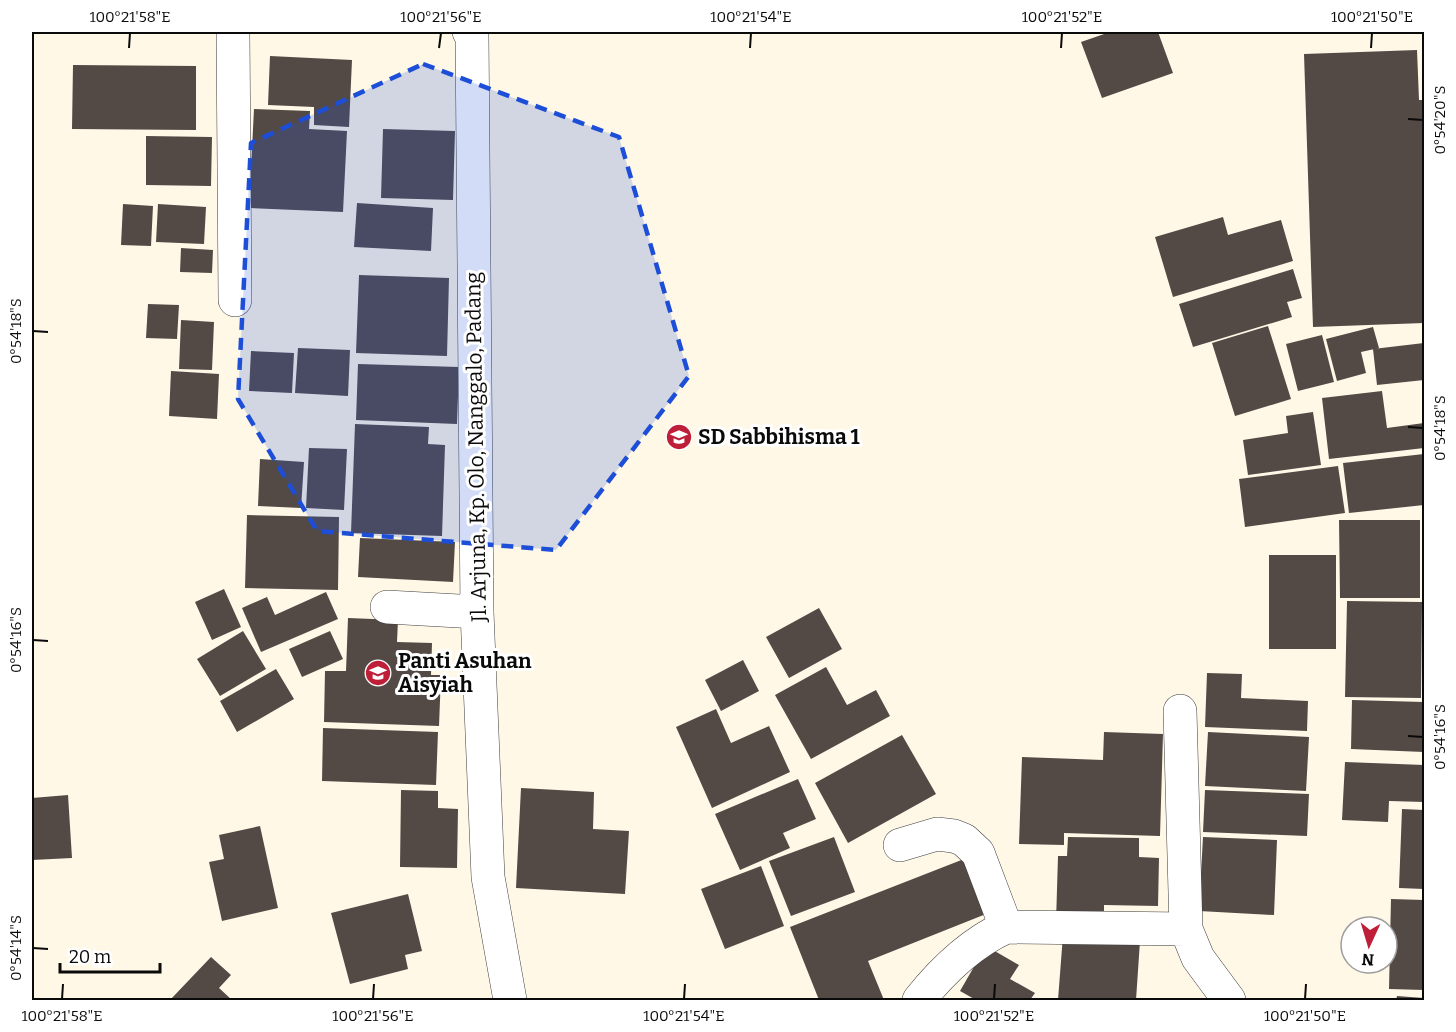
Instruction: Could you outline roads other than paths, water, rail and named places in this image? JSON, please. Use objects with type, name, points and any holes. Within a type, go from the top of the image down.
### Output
[{"type":"street","points":[[233,32],[236,300]]},
{"type":"street","name":"Jl. Arjuna, Kp. Olo, Nanggalo, Padang","points":[[470,33],[477,612],[488,877],[510,1000]]},
{"type":"street","points":[[387,607],[477,612]]},
{"type":"street","points":[[1179,711],[1185,929],[1198,958],[1229,1000]]},
{"type":"street","points":[[900,844],[937,834],[964,840],[978,853],[1006,927]]},
{"type":"street","points":[[920,1000],[935,980],[972,947],[987,936],[1006,927],[1185,929]]},
{"type":"place","name":"SD Sabbihisma 1","points":[[679,437]]},
{"type":"place","name":"Panti Asuhan Aisyiah","points":[[378,673]]}]
